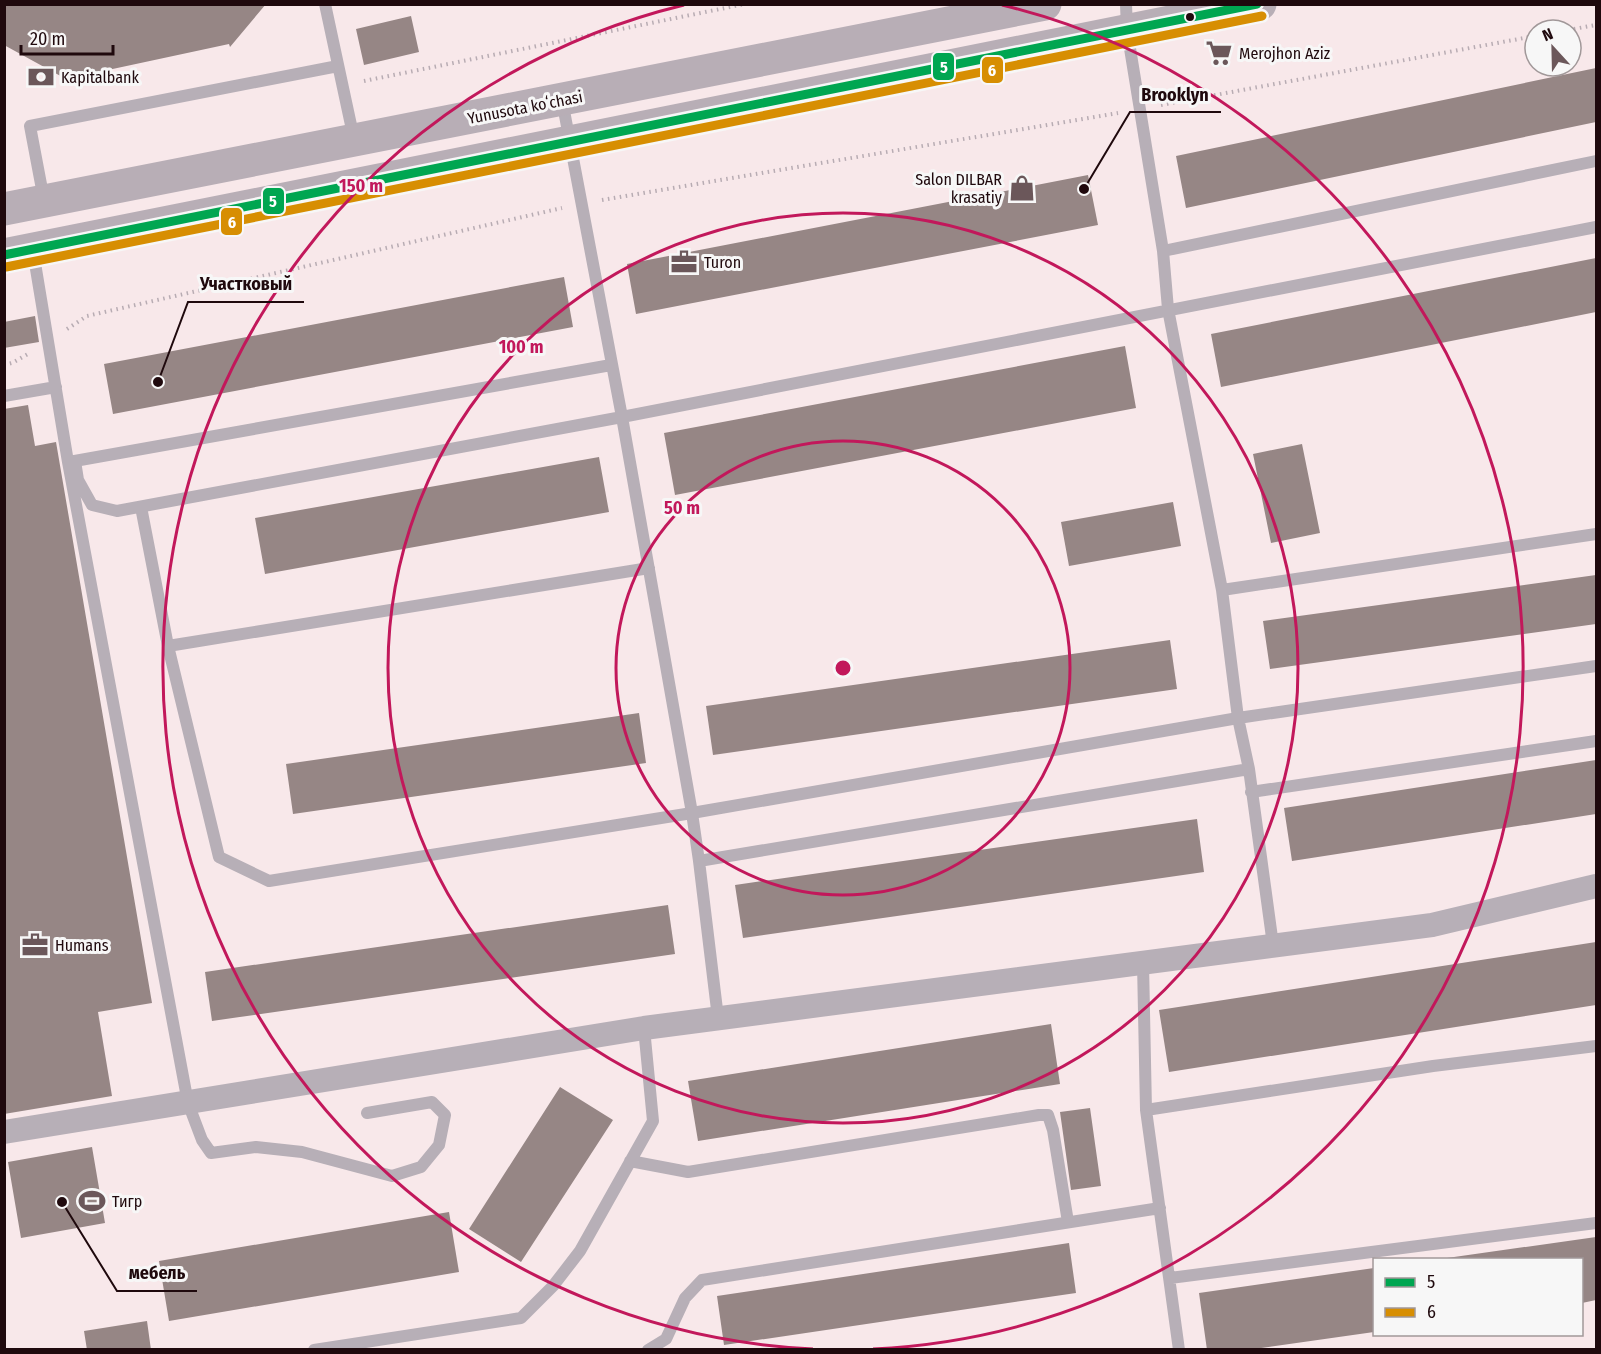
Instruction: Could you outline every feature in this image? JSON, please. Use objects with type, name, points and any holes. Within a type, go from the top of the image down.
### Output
[{"type":"main road","name":"Yunusota koʻchasi","points":[[4,209],[562,100],[971,12],[1045,4]]},
{"type":"main road","points":[[19,252],[570,142],[1126,17],[1260,4]]},
{"type":"street","points":[[4,1132],[644,1028],[1432,925],[1596,886]]},
{"type":"lane","points":[[326,4],[354,140]]},
{"type":"lane","points":[[1126,17],[1163,251],[1168,309],[1222,590],[1238,718],[1249,769],[1273,945]]},
{"type":"lane","points":[[44,201],[30,126],[338,66]]},
{"type":"lane","points":[[562,100],[622,417],[692,813],[718,1018]]},
{"type":"lane","points":[[1163,251],[1596,161]]},
{"type":"lane","points":[[72,461],[78,480],[92,505],[117,511],[622,417],[1596,227]]},
{"type":"lane","points":[[19,252],[49,341],[188,1103],[202,1140],[211,1153],[256,1147],[302,1152],[392,1176],[421,1167],[438,1145],[445,1115],[432,1102],[368,1113]]},
{"type":"lane","points":[[72,461],[611,365]]},
{"type":"lane","points":[[4,396],[56,387]]},
{"type":"lane","points":[[141,507],[168,646],[219,857],[269,881],[692,813],[1238,718],[1596,666]]},
{"type":"lane","points":[[1222,590],[1596,534]]},
{"type":"lane","points":[[168,646],[649,568]]},
{"type":"lane","points":[[1251,792],[1596,741]]},
{"type":"lane","points":[[699,861],[1249,769]]},
{"type":"lane","points":[[1143,963],[1146,1110],[1179,1350]]},
{"type":"lane","points":[[314,1350],[521,1318],[553,1286],[580,1251],[653,1121],[644,1028]]},
{"type":"lane","points":[[1146,1110],[1433,1066],[1596,1046]]},
{"type":"lane","points":[[630,1161],[688,1172],[1048,1114],[1053,1130],[1068,1222]]},
{"type":"lane","points":[[648,1350],[666,1339],[685,1298],[702,1280],[1160,1208]]},
{"type":"lane","points":[[1170,1278],[1596,1223]]},
{"type":"path","points":[[342,85],[745,4]]},
{"type":"path","points":[[4,365],[12,363],[87,316],[582,204],[1140,109],[1523,38]]},
{"type":"building","points":[[4,4],[50,4],[50,6],[56,4],[266,4],[230,47],[229,44],[66,79],[4,45]]},
{"type":"building","points":[[411,16],[419,52],[364,65],[356,29]]},
{"type":"building","points":[[1596,68],[1596,122],[1186,208],[1176,156],[1548,78],[1583,78],[1583,71]]},
{"type":"building","points":[[1088,175],[1098,225],[636,314],[627,264]]},
{"type":"building","points":[[1596,258],[1596,312],[1221,387],[1211,334]]},
{"type":"building","points":[[564,277],[573,327],[113,414],[104,364]]},
{"type":"building","points":[[35,316],[39,342],[4,348],[4,322]]},
{"type":"building","points":[[1125,346],[1136,408],[675,495],[664,433]]},
{"type":"building","points":[[28,405],[35,446],[56,442],[152,1003],[98,1012],[112,1096],[4,1114],[4,409]]},
{"type":"building","points":[[1302,444],[1320,533],[1271,543],[1253,454]]},
{"type":"building","points":[[599,457],[609,512],[265,574],[255,518]]},
{"type":"building","points":[[1173,502],[1181,546],[1069,566],[1061,522]]},
{"type":"building","points":[[1596,575],[1596,624],[1270,669],[1263,621]]},
{"type":"building","points":[[1170,640],[1177,689],[713,755],[706,706]]},
{"type":"building","points":[[639,713],[646,763],[293,814],[286,764]]},
{"type":"building","points":[[1596,760],[1596,814],[1292,861],[1284,808]]},
{"type":"building","points":[[1197,819],[1204,872],[743,938],[735,885]]},
{"type":"building","points":[[668,905],[675,954],[212,1021],[205,972]]},
{"type":"building","points":[[1596,942],[1596,1005],[1169,1072],[1159,1010]]},
{"type":"building","points":[[1051,1024],[1060,1084],[698,1141],[688,1081]]},
{"type":"building","points":[[560,1087],[613,1120],[521,1262],[469,1229]]},
{"type":"building","points":[[1090,1108],[1101,1186],[1071,1190],[1060,1112]]},
{"type":"building","points":[[92,1147],[105,1223],[21,1238],[8,1162]]},
{"type":"building","points":[[449,1212],[459,1272],[169,1321],[159,1261]]},
{"type":"building","points":[[1596,1237],[1596,1300],[1583,1303],[1583,1258],[1447,1258]]},
{"type":"building","points":[[1069,1243],[1076,1293],[724,1345],[717,1296]]},
{"type":"building","points":[[1373,1268],[1373,1332],[1247,1350],[1207,1350],[1199,1293]]},
{"type":"building","points":[[147,1321],[151,1350],[87,1350],[84,1331]]},
{"type":"transit line","name":"5","points":[[4,255],[1257,4]]},
{"type":"transit line","name":"6","points":[[6,267],[1262,16]]},
{"type":"place","name":"Merojhon Aziz","points":[[1219,53]]},
{"type":"place","name":"Kapitalbank","points":[[41,77]]},
{"type":"place","name":"Salon DILBAR krasatiy","points":[[1022,188]]},
{"type":"place","name":"Brooklyn","points":[[1084,189]]},
{"type":"place","name":"Turon","points":[[684,262]]},
{"type":"place","name":"Участковый","points":[[158,382]]},
{"type":"place","name":"Humans","points":[[35,945]]},
{"type":"place","name":"Тигр","points":[[92,1201]]},
{"type":"place","name":"мебель","points":[[62,1202]]}]
